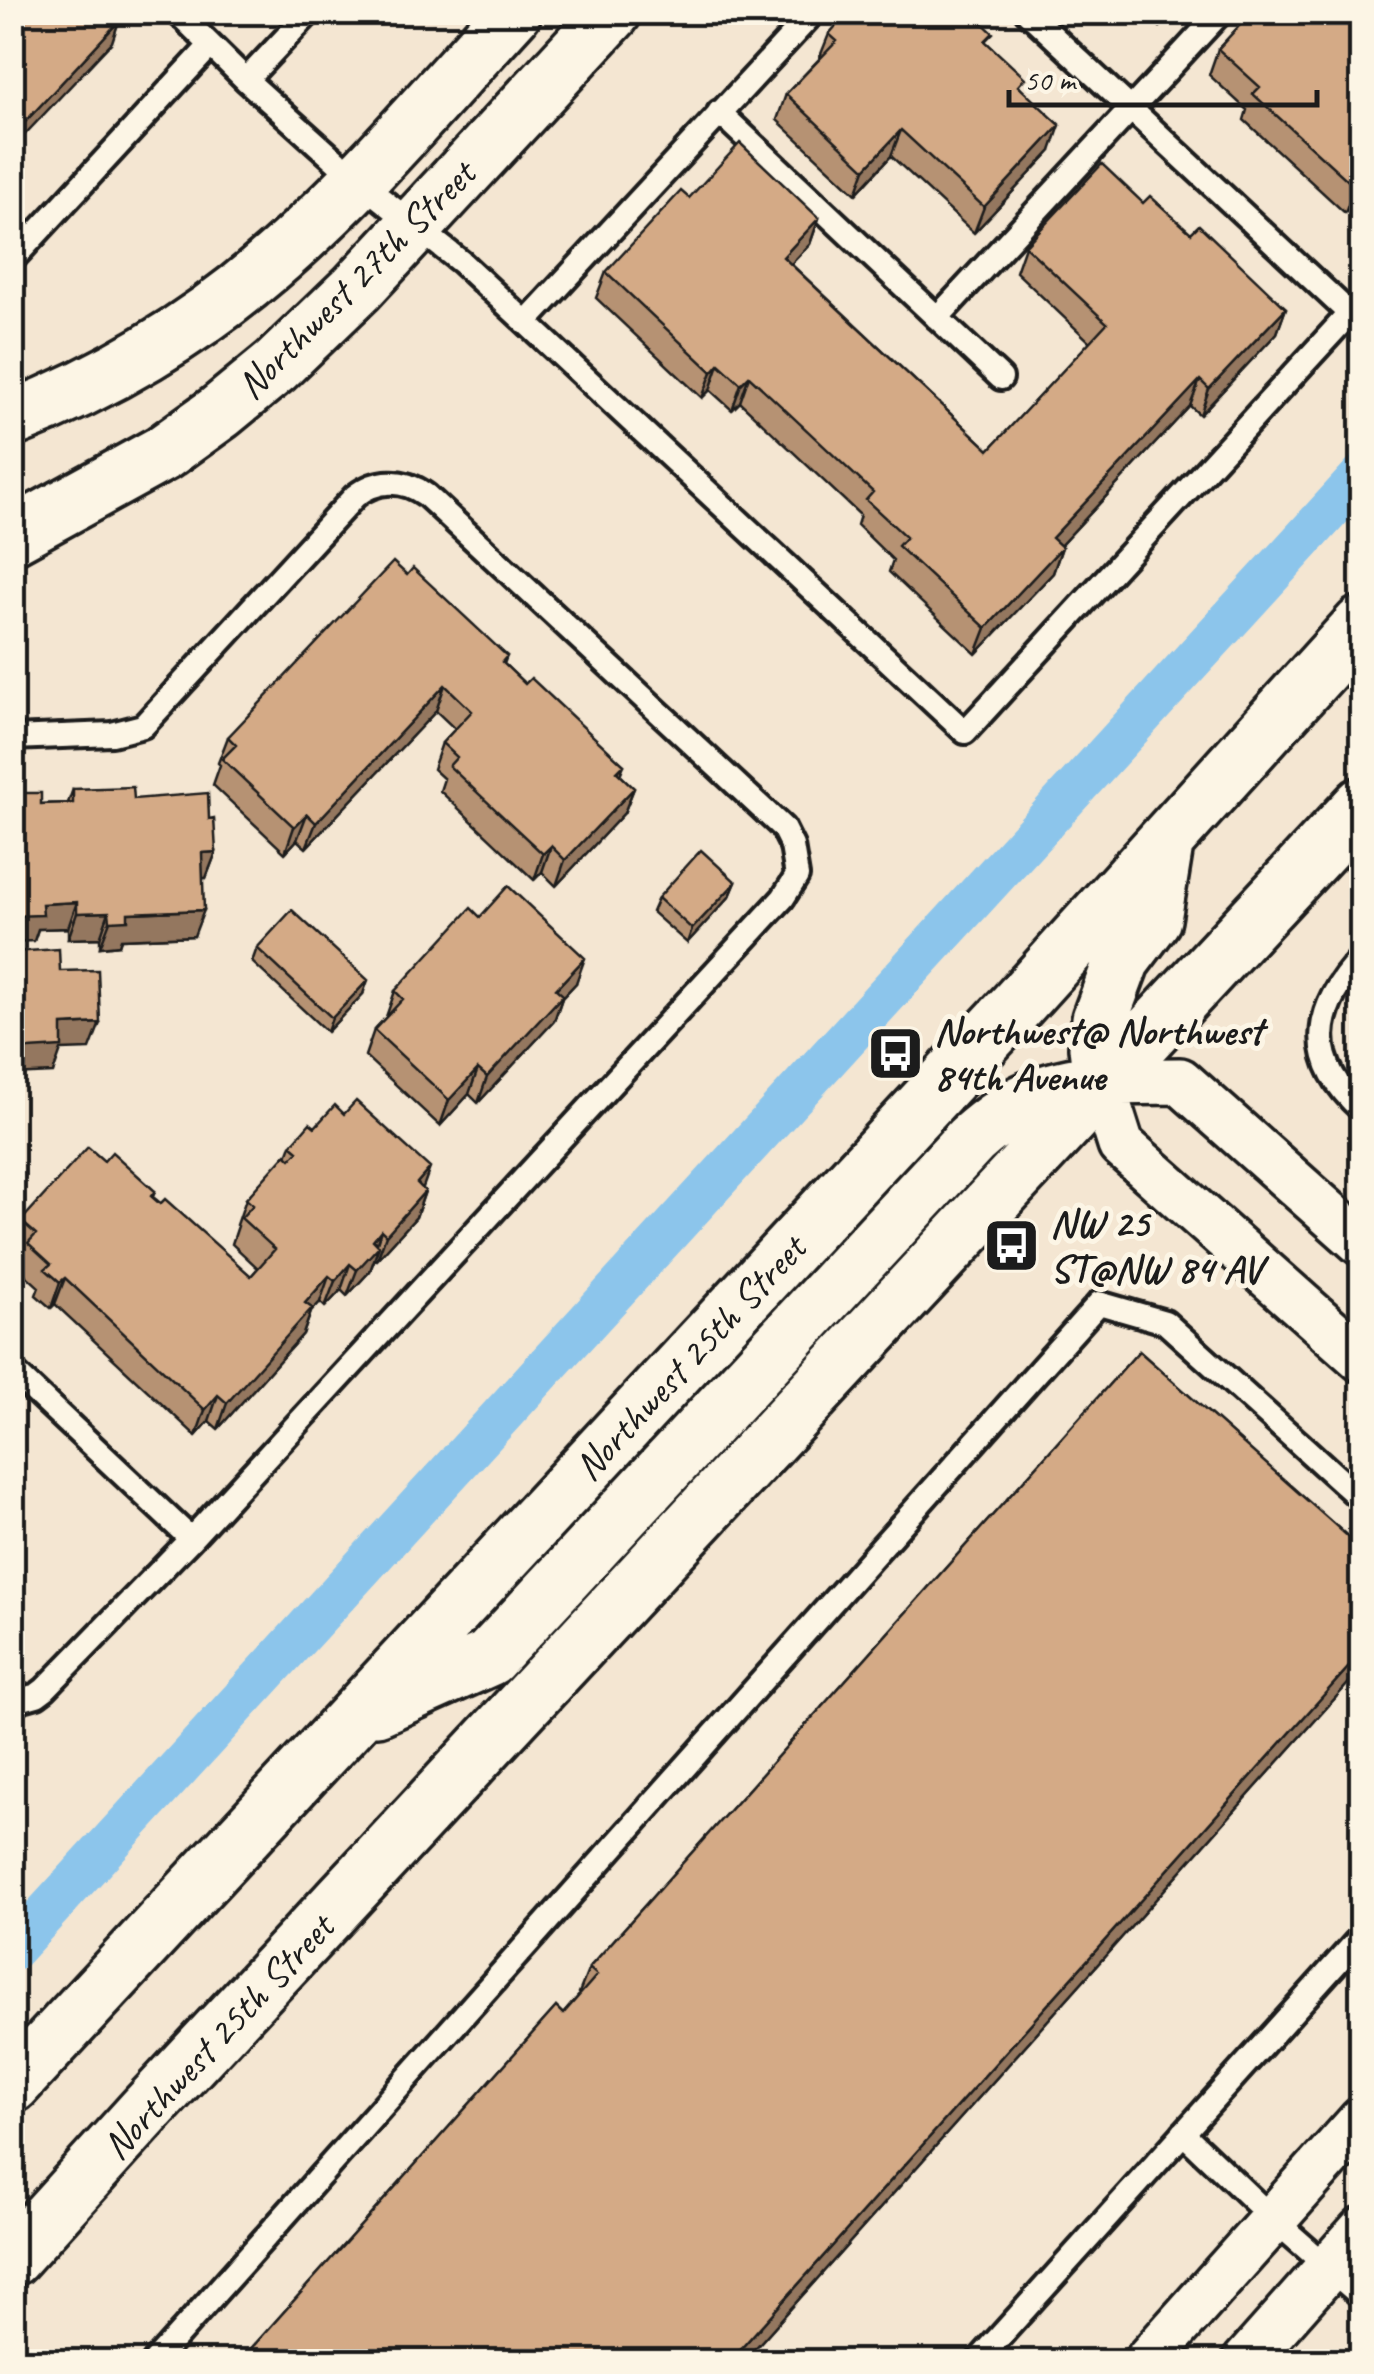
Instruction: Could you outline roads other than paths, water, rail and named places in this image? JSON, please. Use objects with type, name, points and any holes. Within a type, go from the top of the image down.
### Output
[{"type":"main road","name":"Northwest 27th Street","points":[[12,419],[96,380],[209,312],[298,240],[513,12]]},
{"type":"main road","name":"Northwest 27th Street","points":[[12,536],[132,471],[220,412],[302,344],[613,12]]},
{"type":"main road","name":"Northwest 25th Street","points":[[12,2085],[1165,845],[1362,624]]},
{"type":"main road","name":"Northwest 25th Street","points":[[12,2258],[1362,805]]},
{"type":"main road","points":[[352,1719],[489,1658],[971,1140],[1000,1114],[1032,1096],[1064,1086],[1101,1082],[1097,1047],[1100,1018],[1122,960],[1152,919],[1165,845]]},
{"type":"street","points":[[1362,1243],[1180,1081],[1101,1082],[1121,1145],[1362,1359]]},
{"type":"street","points":[[1146,2362],[1362,2120]]},
{"type":"street","points":[[1245,2362],[1345,2282],[1362,2230]]},
{"type":"lane","points":[[176,12],[357,180],[462,262],[964,732],[1355,306],[1131,110],[1026,12]]},
{"type":"lane","points":[[246,80],[310,12]]},
{"type":"lane","points":[[526,322],[814,12]]},
{"type":"lane","points":[[937,318],[1221,12]]},
{"type":"lane","points":[[12,260],[210,46]]},
{"type":"lane","points":[[719,112],[1001,378]]},
{"type":"lane","points":[[12,738],[112,734],[143,726],[355,496],[373,485],[399,482],[426,495],[783,828],[792,846],[797,876],[784,898],[191,1539],[44,1689],[12,1702]]},
{"type":"lane","points":[[1362,957],[1328,1002],[1322,1032],[1326,1062],[1339,1090],[1362,1110]]},
{"type":"lane","points":[[154,2362],[1099,1303],[1165,1322],[1362,1500]]},
{"type":"lane","points":[[16,1380],[191,1539]]},
{"type":"lane","points":[[977,2362],[1362,1936]]},
{"type":"lane","points":[[1183,2133],[1345,2282]]},
{"type":"waterway","points":[[12,1950],[1362,475]]},
{"type":"place","name":"Northwest@ Northwest 84th Avenue","points":[[895,1053]]},
{"type":"place","name":"NW 25 ST@NW 84 AV","points":[[1011,1245]]}]
